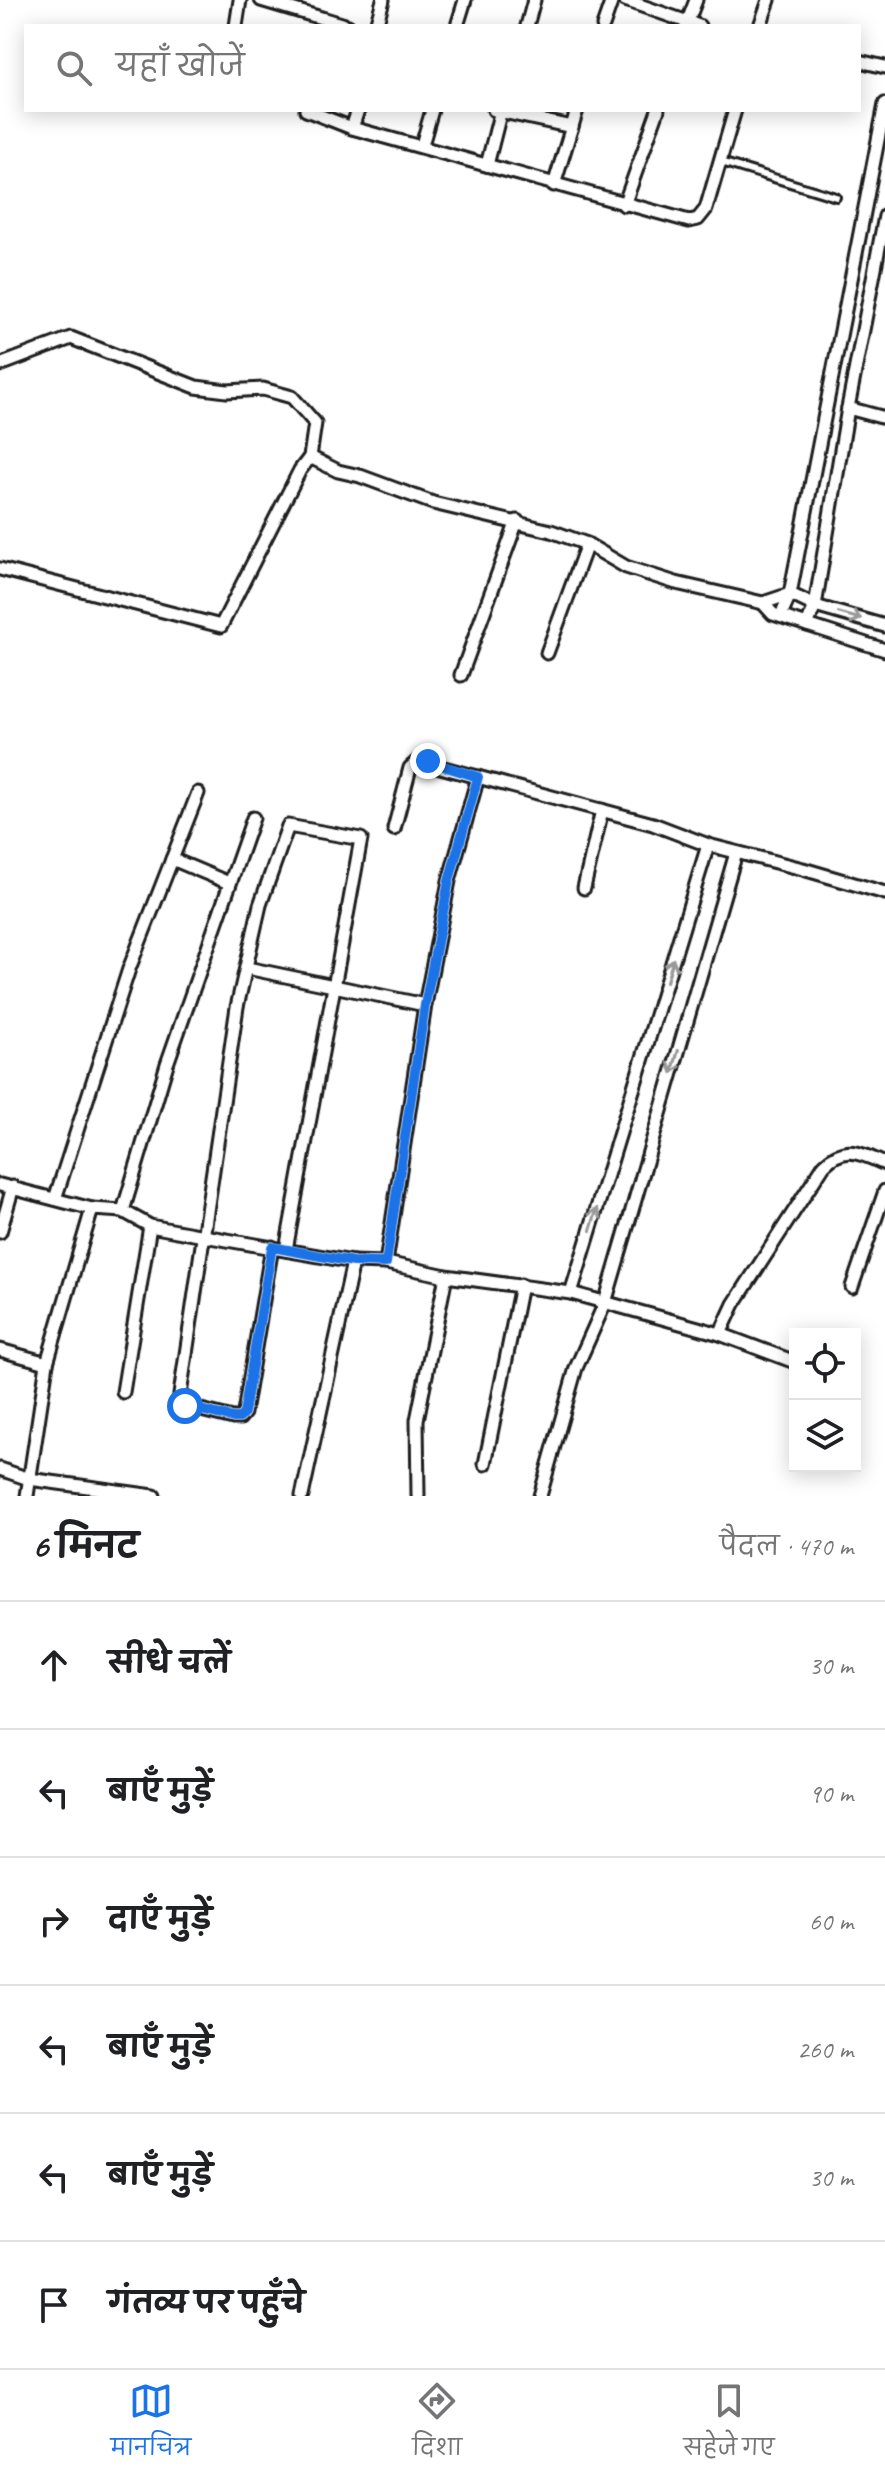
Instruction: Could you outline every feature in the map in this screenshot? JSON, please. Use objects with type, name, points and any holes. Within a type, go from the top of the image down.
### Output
[{"type":"street","points":[[236,24],[240,0]]},
{"type":"street","points":[[261,0],[341,24]]},
{"type":"street","points":[[377,24],[383,0]]},
{"type":"street","points":[[458,24],[465,0]]},
{"type":"street","points":[[528,24],[534,0]]},
{"type":"street","points":[[604,24],[612,0]]},
{"type":"street","points":[[691,24],[696,0]]},
{"type":"street","points":[[761,24],[769,0]]},
{"type":"street","points":[[629,1],[688,24]]},
{"type":"street","points":[[861,61],[885,67]]},
{"type":"street","points":[[781,616],[790,594],[885,104]]},
{"type":"street","points":[[311,112],[352,128],[689,221],[698,219],[706,209],[734,112]]},
{"type":"street","points":[[352,128],[357,112]]},
{"type":"street","points":[[422,145],[431,112]]},
{"type":"street","points":[[487,165],[498,112]]},
{"type":"street","points":[[503,112],[572,127]]},
{"type":"street","points":[[554,185],[576,112]]},
{"type":"street","points":[[624,205],[657,112]]},
{"type":"street","points":[[807,625],[815,606],[848,408],[885,216]]},
{"type":"street","points":[[0,365],[71,338],[196,387],[227,391],[263,389],[292,397],[315,423],[310,457],[300,470],[221,626],[0,569]]},
{"type":"street","points":[[848,408],[885,418]]},
{"type":"street","points":[[310,457],[338,471],[433,503],[517,521],[587,544],[626,567],[676,583],[763,603],[790,594],[815,606],[885,626]]},
{"type":"street","points":[[461,675],[517,521]]},
{"type":"street","points":[[547,653],[587,544]]},
{"type":"street","points":[[763,603],[773,614],[885,650]]},
{"type":"street","points":[[394,829],[410,768],[418,761],[428,761],[653,824],[708,845],[885,893]]},
{"type":"street","points":[[386,1263],[425,1005],[449,881],[478,777]]},
{"type":"street","points":[[55,1199],[129,969],[198,793]]},
{"type":"street","points":[[584,888],[602,810]]},
{"type":"street","points":[[123,1211],[167,1064],[253,818]]},
{"type":"street","points":[[272,1247],[244,1413],[240,1418],[233,1418],[185,1406],[180,1403],[237,1007],[260,905],[288,826],[361,839],[286,1250]]},
{"type":"street","points":[[571,1293],[708,845]]},
{"type":"street","points":[[540,1496],[576,1368],[605,1303],[736,853]]},
{"type":"street","points":[[172,859],[229,883]]},
{"type":"street","points":[[247,968],[425,1005]]},
{"type":"street","points":[[720,1334],[734,1304],[824,1165],[836,1153],[847,1152],[885,1164]]},
{"type":"street","points":[[0,1185],[92,1209],[123,1211],[150,1226],[353,1262],[386,1263],[446,1276],[571,1293],[720,1334],[789,1360]]},
{"type":"street","points":[[0,1232],[13,1187]]},
{"type":"street","points":[[852,1287],[885,1191]]},
{"type":"street","points":[[27,1496],[47,1363],[92,1209]]},
{"type":"street","points":[[123,1392],[150,1226]]},
{"type":"street","points":[[302,1496],[353,1262]]},
{"type":"street","points":[[418,1496],[417,1420],[446,1276]]},
{"type":"street","points":[[485,1464],[521,1285]]},
{"type":"street","points":[[0,1350],[47,1363]]},
{"type":"street","points":[[0,1469],[29,1479],[154,1496]]},
{"type":"lane","points":[[718,161],[836,197]]},
{"type":"route","points":[[185,1406],[233,1418],[240,1418],[244,1413],[272,1247],[353,1262],[386,1263],[425,1005],[449,881],[478,777],[428,761]]}]
